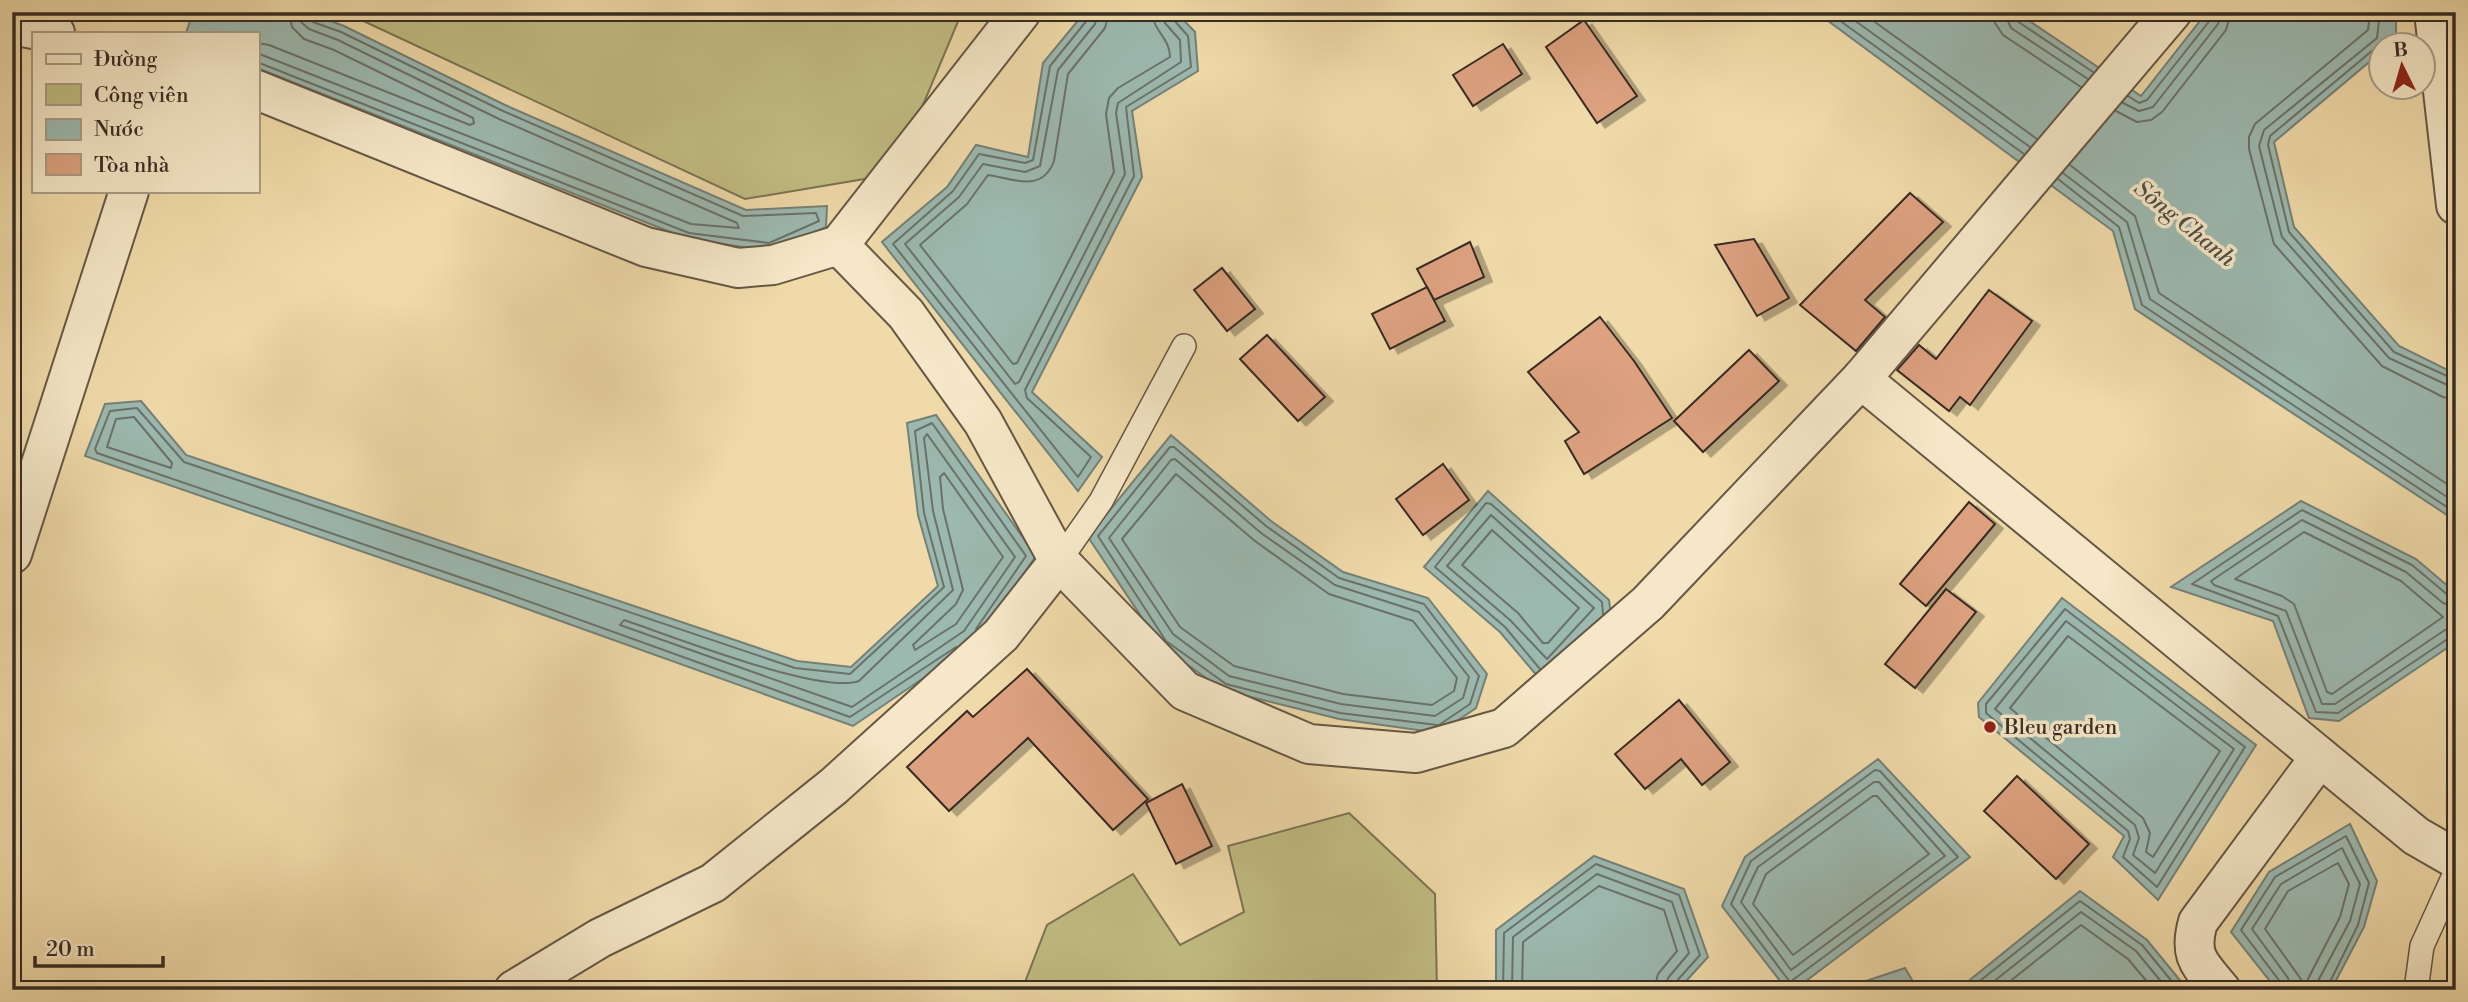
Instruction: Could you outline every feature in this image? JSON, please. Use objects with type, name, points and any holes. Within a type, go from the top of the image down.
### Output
[{"type":"street","points":[[259,91],[646,247],[738,268],[773,265],[839,245],[1021,12]]},
{"type":"street","points":[[839,245],[906,314],[983,422],[1059,561],[1185,691],[1309,744],[1416,753],[1504,728],[1648,603],[1861,379],[2172,12]]},
{"type":"street","points":[[2434,12],[2456,205]]},
{"type":"street","points":[[12,25],[49,32]]},
{"type":"street","points":[[12,554],[129,192]]},
{"type":"street","points":[[1861,379],[2416,836],[2456,859]]},
{"type":"street","points":[[514,990],[600,938],[713,883],[834,786],[1001,635],[1059,561]]},
{"type":"street","points":[[2221,990],[2195,957],[2193,940],[2198,922],[2320,757]]},
{"type":"lane","points":[[1059,561],[1101,501],[1184,346]]},
{"type":"lane","points":[[2416,990],[2422,946],[2456,871]]},
{"type":"green space","points":[[344,12],[962,12],[894,174],[745,199]]},
{"type":"green space","points":[[1349,813],[1435,894],[1437,990],[1022,990],[1047,925],[1133,874],[1180,945],[1244,912],[1228,846]]},
{"type":"water","points":[[193,12],[307,12],[344,26],[505,105],[746,210],[827,206],[826,227],[771,251],[688,239],[259,69],[259,32],[186,32]]},
{"type":"water","points":[[1085,12],[1176,12],[1195,32],[1198,71],[1132,111],[1142,177],[1032,392],[1102,457],[1078,491],[882,242],[947,187],[976,145],[1028,157],[1043,63]]},
{"type":"water","name":"Sông Chanh","points":[[1816,12],[2016,12],[2141,96],[2207,12],[2396,12],[2396,32],[2366,32],[2366,65],[2274,142],[2294,227],[2399,346],[2456,374],[2456,521],[2135,309],[2113,231]]},
{"type":"water","points":[[141,401],[186,455],[797,661],[851,667],[938,586],[918,515],[907,423],[936,415],[1036,556],[975,643],[853,726],[491,596],[85,456],[105,404]]},
{"type":"water","points":[[1171,435],[1271,521],[1343,572],[1428,598],[1487,674],[1476,708],[1439,733],[1339,719],[1223,690],[1161,646],[1088,537]]},
{"type":"water","points":[[1488,491],[1609,600],[1611,616],[1544,684],[1500,632],[1424,567]]},
{"type":"water","points":[[2301,501],[2416,559],[2456,593],[2456,642],[2339,721],[2309,718],[2273,621],[2171,587]]},
{"type":"water","points":[[2062,598],[2256,745],[2158,900],[2113,857],[2124,836],[1979,717],[1978,703]]},
{"type":"water","points":[[1878,759],[1970,857],[1794,990],[1787,990],[1722,906],[1745,857]]},
{"type":"water","points":[[2350,824],[2377,881],[2364,927],[2331,990],[2277,990],[2231,932],[2269,872]]},
{"type":"water","points":[[1594,856],[1684,889],[1708,957],[1678,990],[1496,990],[1496,930]]},
{"type":"water","points":[[2080,891],[2147,940],[2188,990],[1968,990],[1966,983]]},
{"type":"water","points":[[1905,968],[1918,990],[1853,990],[1866,981]]},
{"type":"building","points":[[1584,20],[1637,96],[1597,123],[1546,47]]},
{"type":"building","points":[[1503,44],[1522,74],[1473,106],[1453,75]]},
{"type":"building","points":[[1910,193],[1943,222],[1865,300],[1885,317],[1856,351],[1800,305]]},
{"type":"building","points":[[1754,239],[1789,298],[1757,316],[1715,245]]},
{"type":"building","points":[[1470,242],[1484,277],[1434,300],[1417,269]]},
{"type":"building","points":[[1222,268],[1255,309],[1227,331],[1194,290]]},
{"type":"building","points":[[1427,287],[1445,321],[1390,349],[1372,314]]},
{"type":"building","points":[[1989,290],[2032,321],[1970,405],[1960,397],[1949,411],[1897,370],[1919,345],[1936,359]]},
{"type":"building","points":[[1600,317],[1634,361],[1672,418],[1584,474],[1565,441],[1579,432],[1528,372]]},
{"type":"building","points":[[1267,335],[1325,397],[1298,421],[1240,359]]},
{"type":"building","points":[[1749,350],[1779,381],[1703,452],[1674,421]]},
{"type":"building","points":[[1443,464],[1469,500],[1423,535],[1396,499]]},
{"type":"building","points":[[1969,502],[1995,524],[1926,606],[1900,584]]},
{"type":"building","points":[[1946,589],[1976,612],[1915,688],[1885,664]]},
{"type":"building","points":[[1027,669],[1148,799],[1113,830],[1028,738],[949,811],[907,767],[967,711],[973,717]]},
{"type":"building","points":[[1679,700],[1730,762],[1702,785],[1681,759],[1645,789],[1615,754]]},
{"type":"building","points":[[2017,776],[2089,844],[2056,879],[1984,811]]},
{"type":"building","points":[[1182,784],[1212,846],[1176,864],[1146,803]]},
{"type":"place","name":"Bleu garden","points":[[1990,727]]}]
